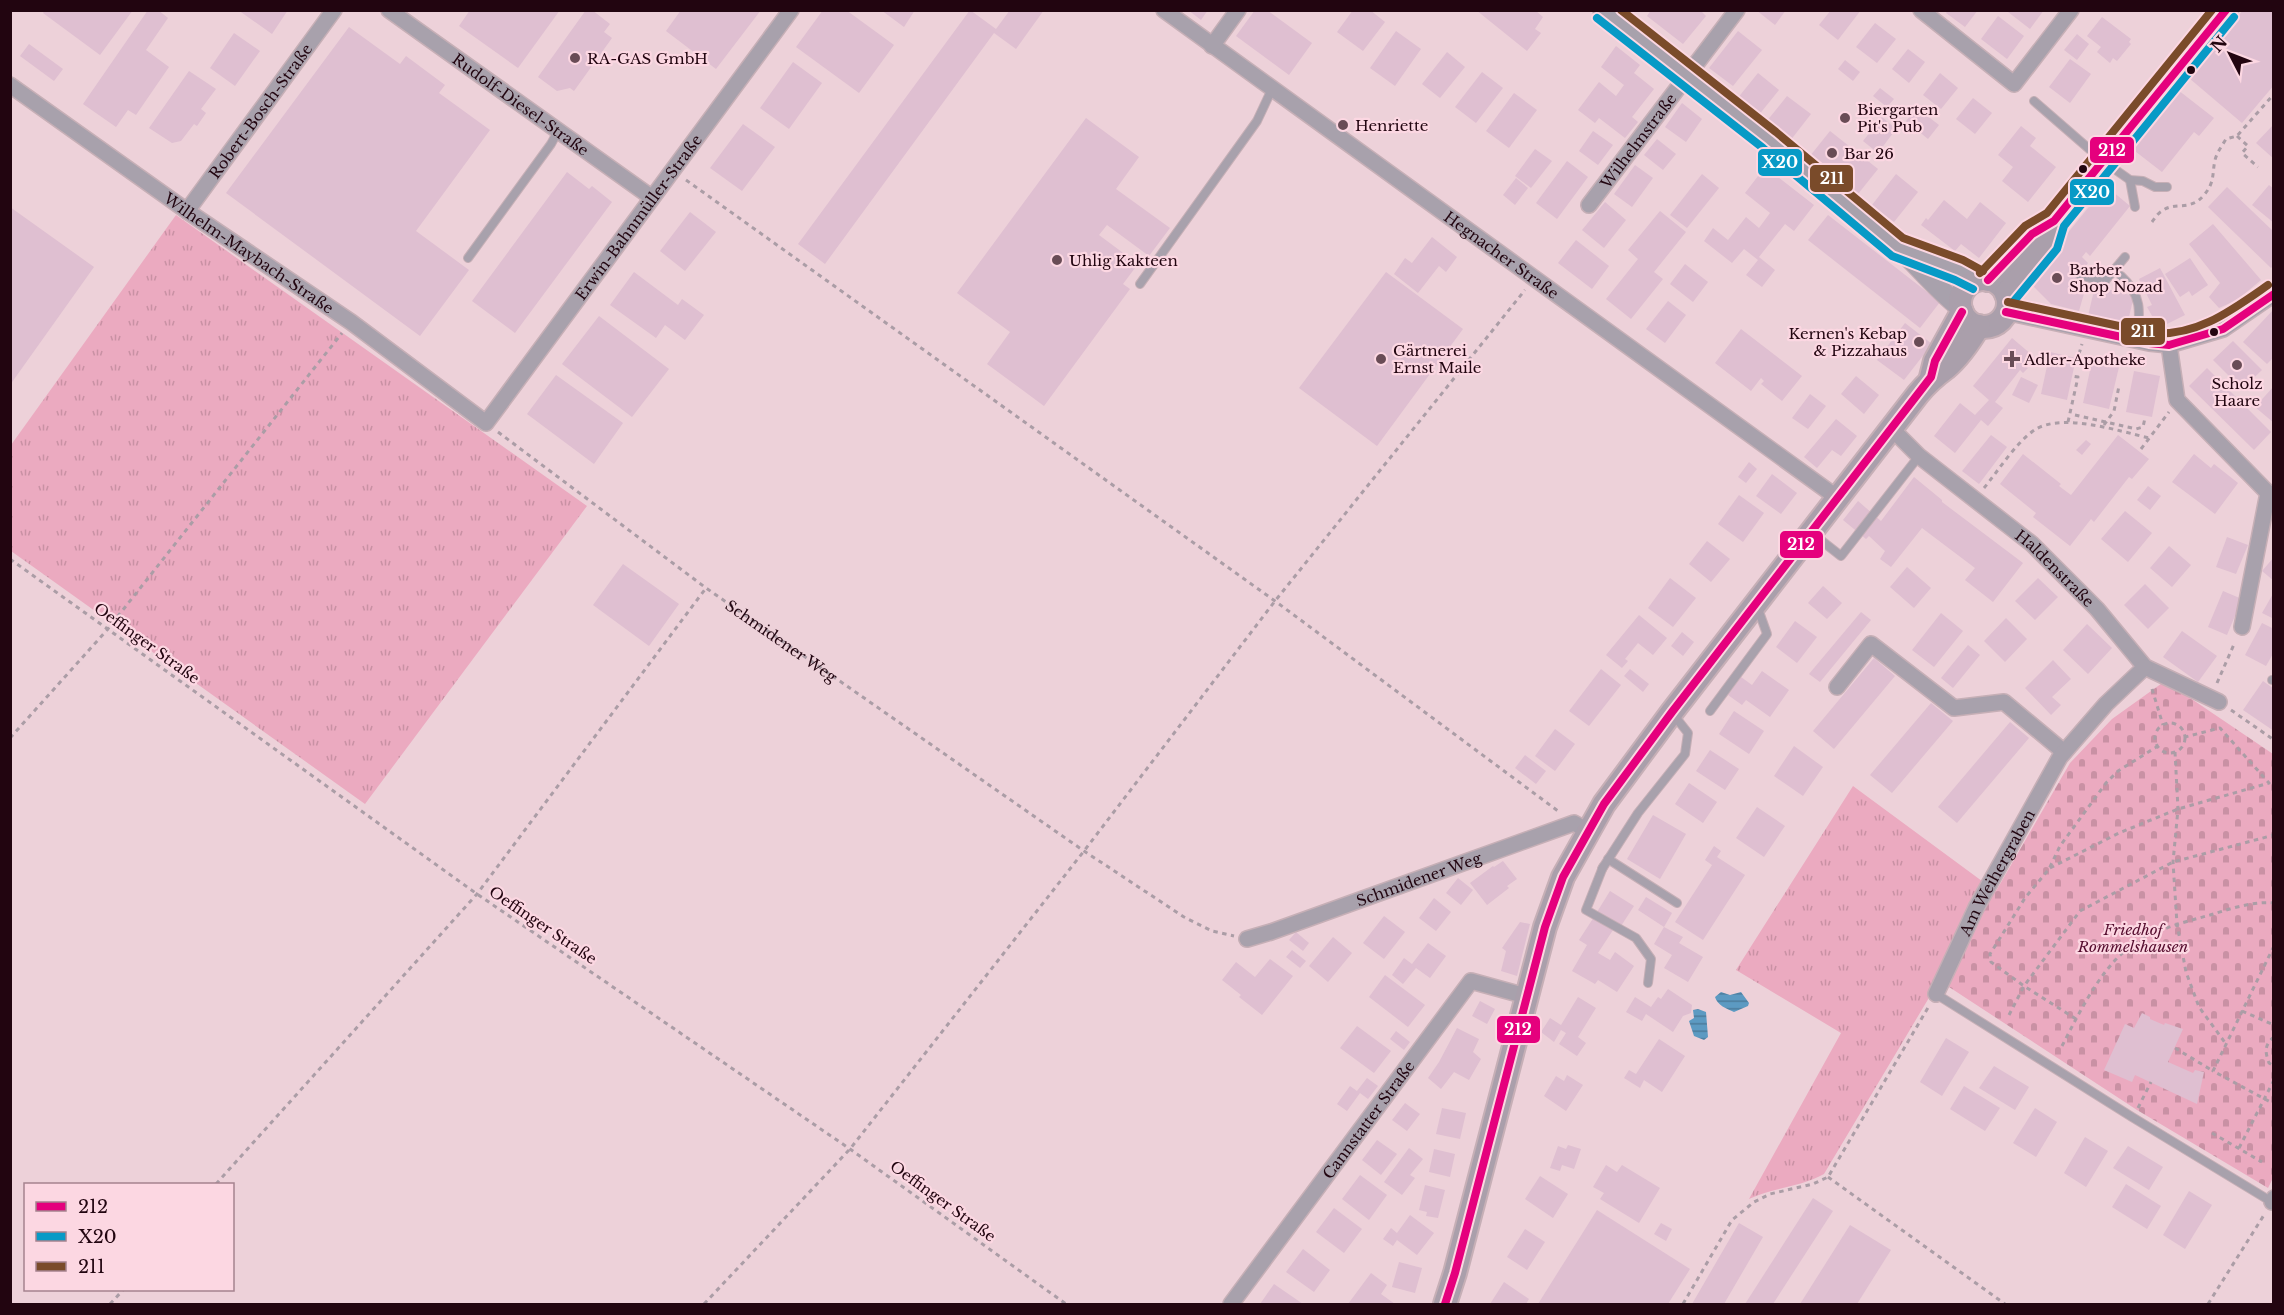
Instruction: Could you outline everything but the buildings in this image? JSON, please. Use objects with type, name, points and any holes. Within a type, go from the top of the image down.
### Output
[{"type":"main road","points":[[1445,1305],[1545,927],[1581,827],[1604,804],[1672,712],[1839,499],[1931,377],[1935,361],[1967,315],[1964,290],[1983,280],[2032,234],[2054,221],[2226,10]]},
{"type":"main road","points":[[1967,315],[1988,327],[1999,321],[2006,303],[2048,243],[2054,221]]},
{"type":"main road","points":[[1983,280],[2000,285],[2006,303]]},
{"type":"street","name":"Robert-Bosch-Straße","points":[[187,211],[334,10]]},
{"type":"street","name":"Rudolf-Diesel-Straße","points":[[389,10],[651,197]]},
{"type":"street","name":"Erwin-Bahnmüller-Straße","points":[[486,423],[791,10]]},
{"type":"street","name":"Hegnacher Straße","points":[[1164,10],[1839,499]]},
{"type":"street","points":[[1212,46],[1238,10]]},
{"type":"street","points":[[1603,10],[1770,141],[1898,247],[1967,315]]},
{"type":"street","name":"Wilhelmstraße","points":[[1589,205],[1737,10]]},
{"type":"street","points":[[1921,10],[2014,84],[2071,10]]},
{"type":"street","name":"Wilhelm-Maybach-Straße","points":[[10,85],[187,211],[351,322],[486,423]]},
{"type":"street","points":[[1898,247],[1983,280]]},
{"type":"street","points":[[2006,303],[2137,341],[2169,345],[2223,329],[2274,294]]},
{"type":"street","points":[[2169,345],[2177,400],[2271,490],[2242,627]]},
{"type":"street","name":"Haldenstraße","points":[[1891,428],[1919,456],[2032,544],[2097,609],[2145,667],[2218,701]]},
{"type":"street","points":[[1836,687],[1871,644],[1954,708],[2004,702],[2064,752]]},
{"type":"street","name":"Am Weihergraben","points":[[1935,997],[1976,908],[2064,752],[2106,704],[2145,667]]},
{"type":"street","name":"Schmidener Weg","points":[[1247,939],[1581,827]]},
{"type":"street","name":"Cannstatter Straße","points":[[1231,1305],[1471,981],[1526,996]]},
{"type":"lane","points":[[1140,284],[1257,122],[1272,89]]},
{"type":"lane","points":[[2034,101],[2103,161],[2130,180],[2167,188]]},
{"type":"lane","points":[[468,258],[558,131]]},
{"type":"lane","points":[[2130,180],[2135,207]]},
{"type":"lane","points":[[2080,275],[2104,282],[2125,256]]},
{"type":"lane","points":[[2121,276],[2135,291],[2139,305],[2137,341]]},
{"type":"lane","points":[[1812,533],[1841,556],[1919,456]]},
{"type":"lane","points":[[1710,711],[1767,634],[1757,605]]},
{"type":"lane","points":[[1648,983],[1651,959],[1636,938],[1586,910],[1602,868],[1638,813],[1685,754],[1688,733],[1672,712]]},
{"type":"lane","points":[[1608,859],[1677,903]]},
{"type":"lane","points":[[1935,997],[2273,1200]]},
{"type":"path","points":[[2152,222],[2161,211],[2172,207],[2187,207],[2203,196],[2214,179],[2218,151],[2226,139],[2237,136],[2274,94]]},
{"type":"path","points":[[2237,136],[2248,146],[2242,153],[2258,168]]},
{"type":"path","points":[[672,170],[1275,601],[1581,827]]},
{"type":"path","points":[[704,1305],[850,1149],[1084,851],[1275,601],[1535,279]]},
{"type":"path","points":[[10,738],[107,630],[351,322]]},
{"type":"path","points":[[2068,422],[2078,377],[2072,376]]},
{"type":"path","points":[[2103,426],[2114,411],[2119,386]]},
{"type":"path","points":[[2141,449],[2177,400]]},
{"type":"path","points":[[2075,415],[2136,429],[2142,427],[2145,418]]},
{"type":"path","points":[[1975,499],[2021,443],[2037,429],[2068,422],[2103,426],[2149,438]]},
{"type":"path","name":"Schmidener Weg","points":[[486,423],[706,588],[1084,851],[1184,916],[1212,931],[1247,939]]},
{"type":"path","name":"Oeffinger Straße","points":[[10,559],[477,894],[850,1149],[1066,1305]]},
{"type":"path","points":[[218,1183],[477,894],[706,588]]},
{"type":"path","points":[[2242,627],[2218,701],[2274,740]]},
{"type":"path","points":[[2145,667],[2163,725]]},
{"type":"path","points":[[2168,723],[2177,725],[2185,737],[2182,746],[2175,752],[2165,752],[2158,746],[2155,737],[2163,725],[2168,723]]},
{"type":"path","points":[[2049,869],[2119,833],[2178,809],[2271,783],[2220,728],[2185,737]]},
{"type":"path","points":[[2076,1019],[1991,962],[1990,954],[2025,898],[2049,869],[2060,846],[2106,783],[2118,771],[2158,746]]},
{"type":"path","points":[[2175,752],[2178,809],[2173,862],[2177,924],[2186,972],[2199,1007],[2226,1044]]},
{"type":"path","points":[[2009,1015],[2024,986],[2080,911],[2173,862],[2274,835]]},
{"type":"path","points":[[2062,1046],[2076,1019],[2112,963],[2127,949],[2152,934],[2177,924],[2257,902],[2274,903]]},
{"type":"path","points":[[2213,1071],[2274,946]]},
{"type":"path","points":[[1683,1305],[1732,1220],[1754,1202],[1770,1194],[1813,1184],[1828,1177],[1935,997]]},
{"type":"path","points":[[2242,1011],[2274,1025]]},
{"type":"path","points":[[2274,1037],[2267,1042],[2266,1048],[2269,1063],[2274,1066]]},
{"type":"path","points":[[2175,1048],[2274,1104]]},
{"type":"path","points":[[2239,1149],[2274,1080]]},
{"type":"path","points":[[2132,1117],[2151,1082]]},
{"type":"path","points":[[2212,1133],[2262,1162]]},
{"type":"path","points":[[1828,1177],[2005,1305]]},
{"type":"path","points":[[2208,1305],[2256,1229]]},
{"type":"path","points":[[110,1305],[122,1291]]},
{"type":"green space","points":[[176,215],[587,506],[365,804],[11,551],[11,445]]},
{"type":"green space","name":"Friedhof Rommelshausen","points":[[2165,681],[2273,754],[2274,1176],[2268,1188],[2137,1110],[1946,985],[1993,890],[1996,891],[2070,763],[2112,719]]},
{"type":"green space","points":[[1853,786],[1986,884],[1933,991],[1824,1174],[1806,1182],[1749,1199],[1841,1033],[1736,970]]},
{"type":"water","points":[[1721,992],[1730,995],[1741,992],[1749,1003],[1748,1006],[1734,1012],[1725,1008],[1715,997]]},
{"type":"water","points":[[1693,1010],[1706,1012],[1708,1037],[1704,1040],[1694,1036],[1689,1021],[1694,1018]]},
{"type":"transit line","name":"211","points":[[1621,10],[1776,132],[1903,238],[1963,260],[1983,271]]},
{"type":"transit line","name":"211","points":[[1980,273],[2025,226],[2047,213],[2212,10]]},
{"type":"transit line","name":"212","points":[[1988,280],[2032,234],[2054,221],[2226,10]]},
{"type":"transit line","name":"X20","points":[[2014,301],[2057,249],[2064,226],[2234,17]]},
{"type":"transit line","name":"X20","points":[[1597,18],[1763,148],[1892,256],[1973,289]]},
{"type":"transit line","name":"211","points":[[2008,302],[2151,333],[2168,333],[2184,331],[2213,320],[2268,285]]},
{"type":"transit line","name":"212","points":[[2006,312],[2149,343],[2169,345],[2223,329],[2274,294]]},
{"type":"transit line","name":"212","points":[[1445,1304],[1545,927],[1563,877],[1604,804],[1672,712],[1931,377],[1935,361],[1962,312]]},
{"type":"place","name":"RA-GAS GmbH","points":[[575,58]]},
{"type":"place","name":"Biergarten Pit's Pub","points":[[1845,118]]},
{"type":"place","name":"Henriette","points":[[1343,125]]},
{"type":"place","name":"Bar 26","points":[[1832,153]]},
{"type":"place","name":"Uhlig Kakteen","points":[[1057,260]]},
{"type":"place","name":"Barber Shop Nozad","points":[[2057,278]]},
{"type":"place","name":"Kernen's Kebap & Pizzahaus","points":[[1919,342]]},
{"type":"place","name":"Gärtnerei Ernst Maile","points":[[1381,359]]},
{"type":"place","name":"Adler-Apotheke","points":[[2012,359]]},
{"type":"place","name":"Scholz Haare","points":[[2237,365]]}]
